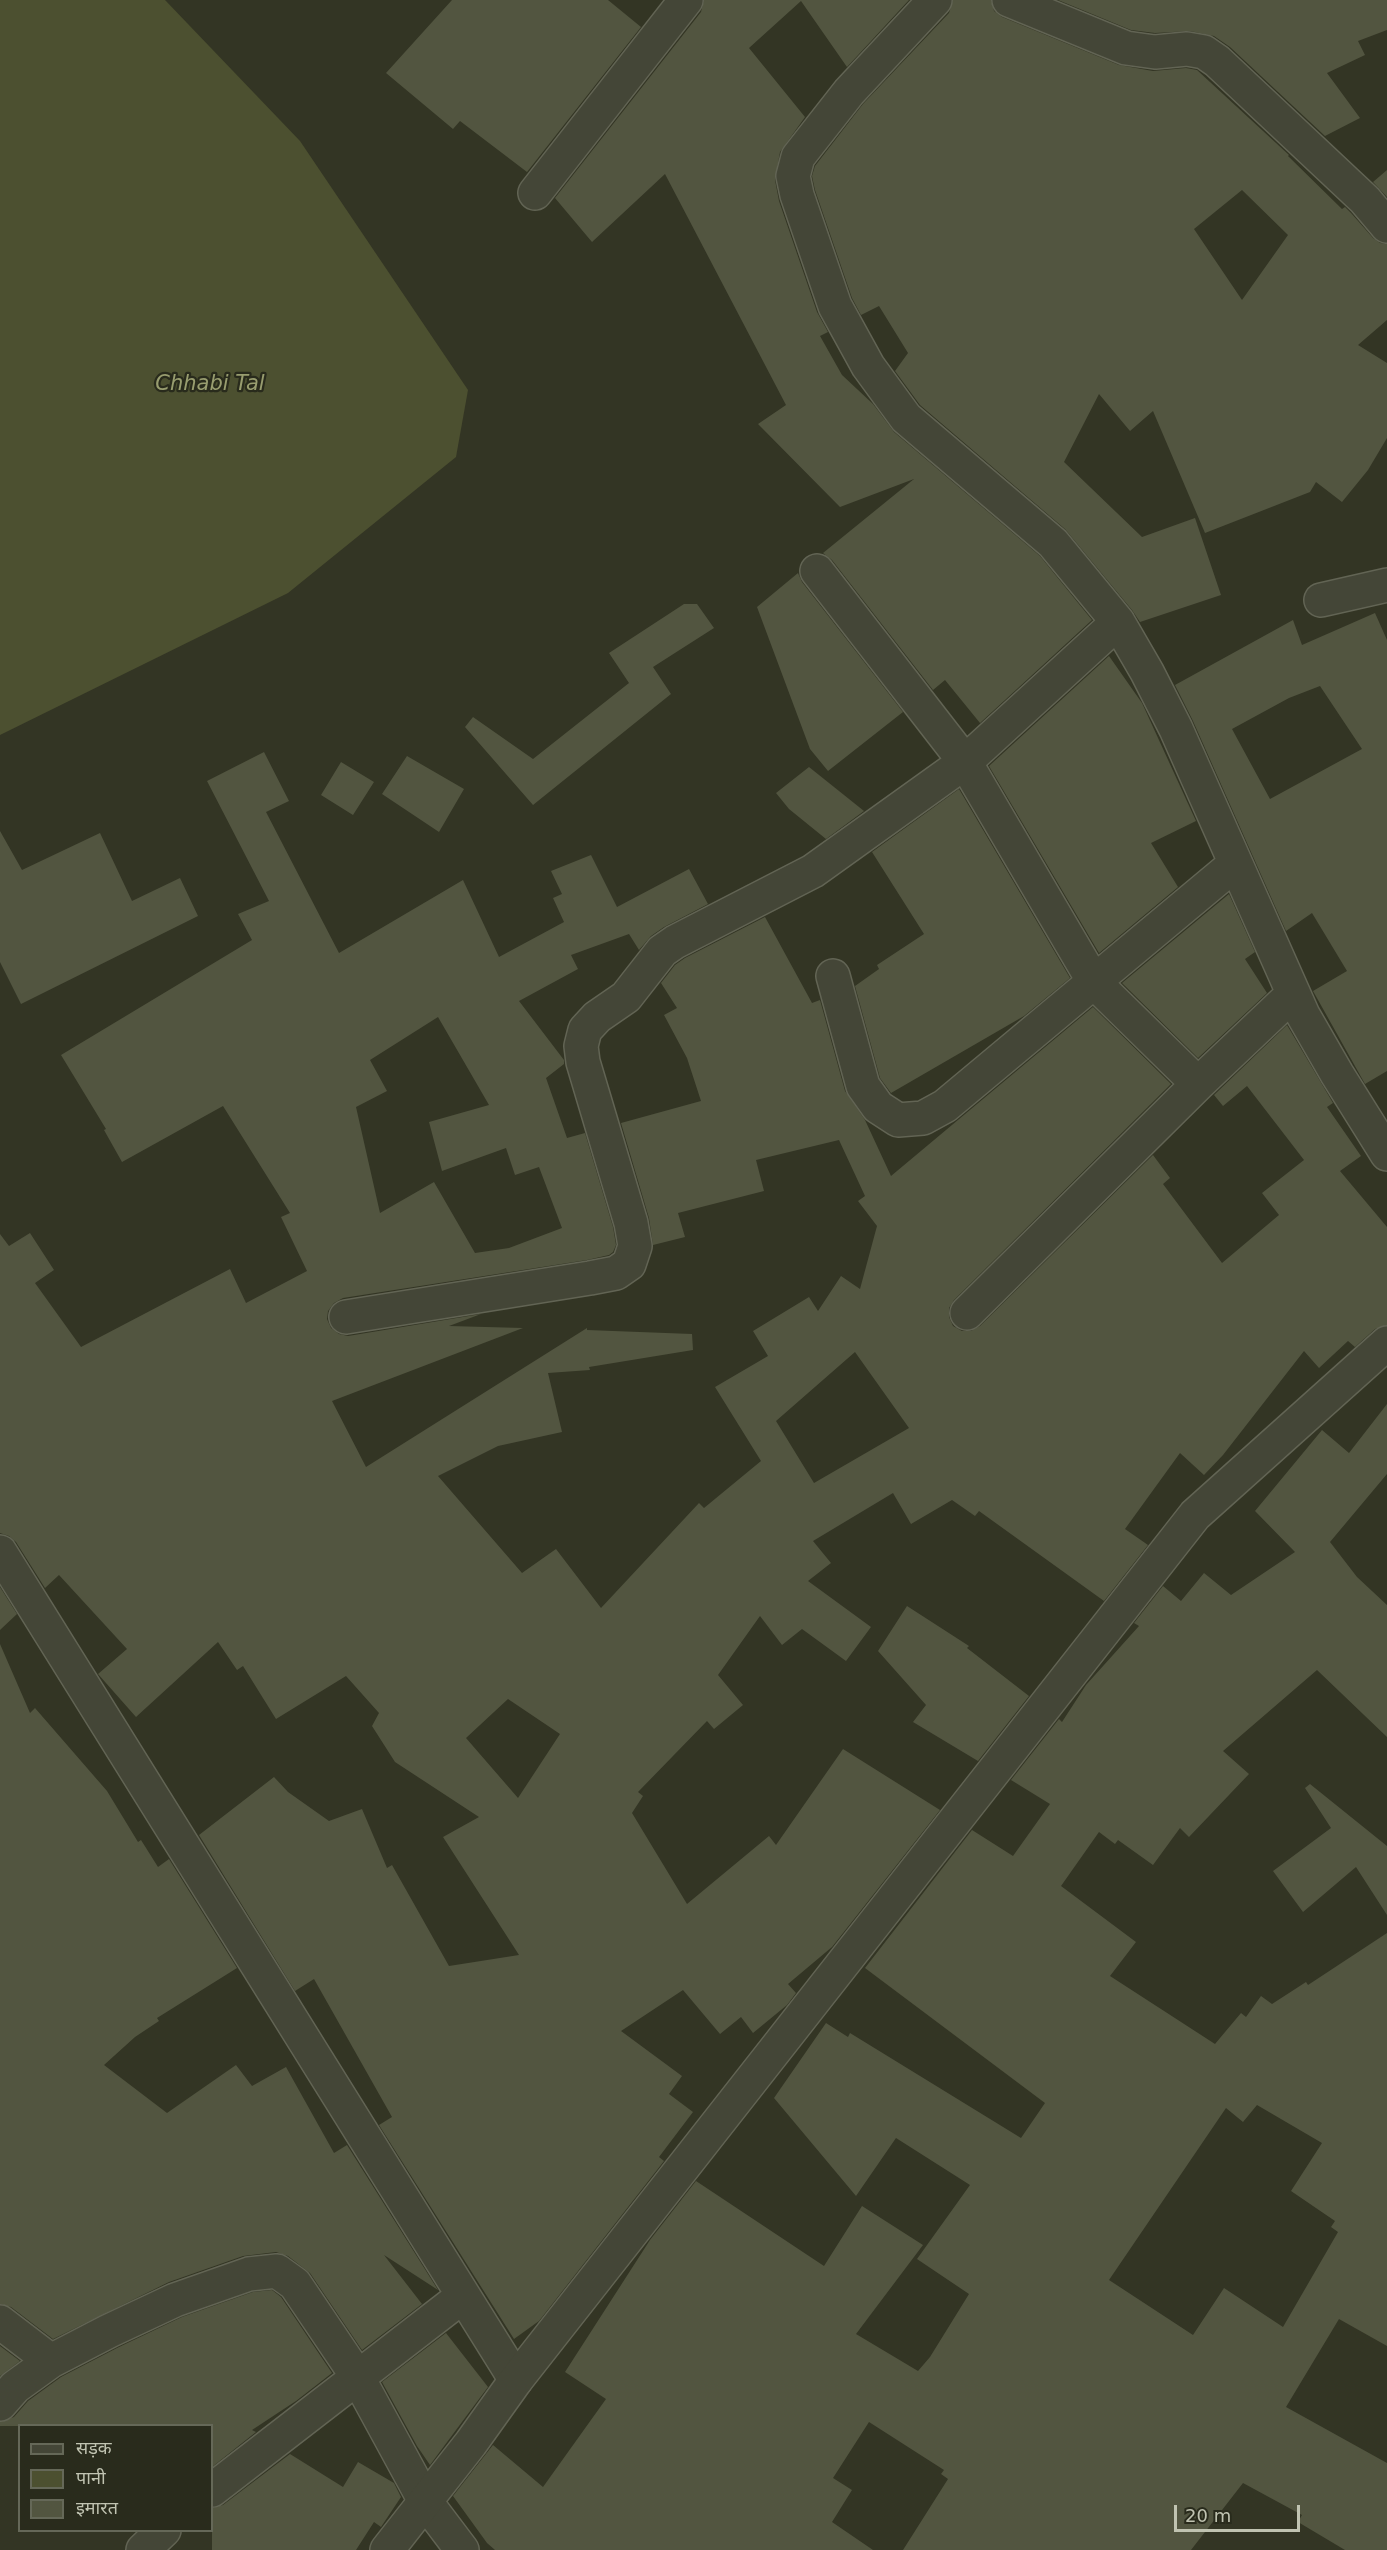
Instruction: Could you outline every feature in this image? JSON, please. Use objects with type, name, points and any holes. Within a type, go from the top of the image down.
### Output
[{"type":"street","points":[[535,193],[686,0]]},
{"type":"street","points":[[935,0],[849,92],[808,141],[798,157],[793,176],[797,195],[835,306],[868,366],[906,418],[1053,543],[1118,622],[1176,729],[1293,994],[1337,1074],[1387,1154]]},
{"type":"street","points":[[1009,0],[1126,48],[1155,52],[1188,49],[1204,52],[1217,61],[1365,200],[1387,226]]},
{"type":"street","points":[[817,571],[965,762],[1094,982],[1198,1084]]},
{"type":"street","points":[[1321,600],[1387,585]]},
{"type":"street","points":[[346,1317],[590,1278],[616,1273],[629,1264],[635,1246],[631,1223],[583,1062],[581,1046],[585,1030],[597,1017],[626,997],[662,951],[675,942],[813,871],[965,762],[1118,622]]},
{"type":"street","points":[[833,975],[862,1086],[878,1107],[898,1120],[923,1118],[945,1106],[1235,864]]},
{"type":"street","points":[[967,1313],[1198,1084],[1293,994]]},
{"type":"street","points":[[387,2550],[471,2443],[516,2380],[1195,1515],[1387,1343]]},
{"type":"street","points":[[0,1552],[516,2380]]},
{"type":"street","points":[[0,2404],[15,2387],[51,2361],[175,2300],[249,2274],[277,2271],[296,2284],[357,2376],[425,2501],[462,2550]]},
{"type":"street","points":[[213,2489],[463,2296]]},
{"type":"street","points":[[0,2322],[51,2361]]},
{"type":"street","points":[[143,2550],[162,2532]]},
{"type":"water","name":"Chhabi Tal","points":[[0,0],[165,0],[300,141],[468,390],[456,457],[288,593],[0,735]]},
{"type":"building","points":[[452,0],[608,0],[641,27],[527,172],[460,121],[453,129],[386,73]]},
{"type":"building","points":[[704,0],[909,0],[847,67],[801,1],[749,48],[805,117],[780,152],[775,180],[779,201],[817,312],[828,332],[820,336],[842,375],[873,404],[894,432],[1040,556],[1092,620],[980,723],[945,680],[933,690],[832,560],[823,553],[914,479],[840,507],[758,424],[786,405],[665,174],[592,242],[555,198],[701,12]]},
{"type":"building","points":[[953,0],[991,0],[994,11],[1002,17],[1119,65],[1153,71],[1186,68],[1197,70],[1289,155],[1342,209],[1345,207],[1373,238],[1380,243],[1387,244],[1387,320],[1358,345],[1387,363],[1387,438],[1368,470],[1342,502],[1316,482],[1310,492],[1205,533],[1153,411],[1130,431],[1099,394],[1064,462],[1142,537],[1195,518],[1221,595],[1140,622],[1065,529],[920,405],[895,371],[908,353],[879,306],[861,315],[852,298],[815,190],[812,176],[815,166],[863,104],[949,13]],"holes":[[[1242,190],[1288,235],[1242,300],[1194,229]]]},
{"type":"building","points":[[1058,0],[1387,0],[1387,30],[1358,41],[1365,55],[1327,73],[1360,118],[1325,136],[1230,47],[1214,36],[1190,31],[1155,33],[1131,30]]},
{"type":"building","points":[[1387,170],[1387,197],[1373,182]]},
{"type":"building","points":[[798,573],[802,582],[903,712],[828,771],[810,749],[757,607]]},
{"type":"building","points":[[684,604],[697,604],[714,628],[653,667],[671,694],[533,805],[465,727],[473,717],[533,759],[629,683],[609,653]]},
{"type":"building","points":[[1375,613],[1387,640],[1387,1071],[1365,1084],[1313,991],[1347,971],[1312,913],[1286,931],[1175,685],[1293,620],[1302,645]],"holes":[[[1320,686],[1362,749],[1270,799],[1232,729],[1289,698]]]},
{"type":"building","points":[[1109,656],[1142,703],[1196,821],[1151,843],[1178,887],[1099,953],[989,766]]},
{"type":"building","points":[[264,752],[289,801],[266,812],[339,953],[463,880],[499,957],[564,922],[553,898],[562,894],[551,871],[591,855],[617,907],[689,869],[708,904],[664,927],[651,936],[639,950],[629,934],[571,955],[578,969],[519,1001],[564,1060],[564,1064],[546,1078],[567,1138],[585,1133],[613,1227],[616,1245],[613,1252],[587,1260],[343,1298],[334,1303],[328,1311],[327,1319],[331,1328],[339,1334],[348,1336],[481,1314],[449,1326],[523,1328],[332,1401],[366,1467],[587,1328],[587,1330],[692,1334],[693,1350],[589,1367],[590,1370],[548,1373],[562,1432],[498,1446],[438,1476],[522,1573],[556,1549],[601,1608],[699,1503],[704,1508],[761,1461],[715,1387],[768,1356],[753,1331],[809,1297],[818,1311],[841,1276],[860,1289],[877,1226],[858,1201],[865,1196],[839,1140],[756,1160],[764,1191],[678,1213],[685,1237],[653,1245],[649,1218],[621,1123],[701,1101],[687,1058],[664,1015],[677,1008],[661,983],[675,965],[685,958],[765,917],[812,1003],[820,1000],[845,1091],[865,1120],[891,1176],[1093,1007],[1171,1084],[954,1300],[949,1308],[949,1317],[953,1326],[962,1331],[971,1331],[980,1326],[1153,1155],[1170,1178],[1163,1184],[1222,1263],[1279,1215],[1262,1193],[1304,1160],[1247,1086],[1223,1106],[1214,1095],[1287,1025],[1333,1103],[1327,1107],[1361,1156],[1340,1171],[1387,1227],[1387,1325],[1375,1329],[1355,1347],[1348,1341],[1319,1368],[1304,1351],[1223,1455],[1204,1475],[1180,1453],[1125,1529],[1148,1545],[1104,1601],[979,1511],[975,1516],[952,1500],[911,1524],[893,1493],[813,1541],[831,1563],[808,1581],[871,1627],[846,1661],[802,1629],[782,1645],[760,1616],[718,1675],[743,1705],[714,1729],[707,1721],[638,1792],[643,1796],[632,1813],[687,1904],[769,1836],[776,1845],[843,1749],[940,1810],[832,1947],[788,1984],[796,1993],[787,2005],[753,2033],[741,2017],[720,2034],[683,1990],[621,2031],[682,2076],[669,2094],[693,2112],[659,2157],[664,2161],[539,2321],[514,2339],[379,2125],[392,2117],[314,1979],[295,1991],[199,1835],[274,1777],[288,1792],[329,1821],[362,1809],[387,1868],[392,1865],[449,1966],[519,1955],[443,1837],[479,1817],[395,1762],[372,1726],[379,1713],[346,1676],[276,1719],[243,1666],[237,1670],[218,1642],[136,1717],[98,1674],[127,1649],[59,1575],[45,1588],[16,1542],[0,1533],[0,1234],[9,1246],[30,1233],[54,1270],[35,1283],[81,1347],[230,1269],[246,1303],[307,1271],[281,1217],[290,1213],[223,1106],[122,1162],[104,1130],[106,1129],[61,1055],[252,940],[238,914],[269,901],[207,781]],"holes":[[[438,1017],[489,1105],[429,1122],[442,1171],[506,1148],[515,1175],[539,1167],[562,1228],[509,1248],[475,1253],[434,1182],[380,1213],[356,1107],[387,1091],[370,1060]],[[855,1352],[909,1428],[814,1483],[776,1421]],[[508,1699],[560,1734],[518,1798],[466,1738]]]},
{"type":"building","points":[[407,756],[464,789],[439,832],[382,794]]},
{"type":"building","points":[[341,762],[374,782],[353,815],[321,795]]},
{"type":"building","points":[[809,767],[864,811],[826,839],[789,809],[776,793]]},
{"type":"building","points":[[959,789],[1070,978],[1024,1016],[891,1093],[880,1078],[855,986],[879,969],[877,965],[924,934],[872,852]]},
{"type":"building","points":[[0,831],[22,870],[100,833],[132,901],[180,878],[198,916],[21,1004],[0,962]]},
{"type":"building","points":[[1229,894],[1255,952],[1245,959],[1267,993],[1198,1058],[1122,983]]},
{"type":"building","points":[[1387,1404],[1387,1474],[1330,1542],[1357,1577],[1387,1605],[1387,1737],[1317,1670],[1223,1751],[1249,1774],[1189,1837],[1180,1828],[1153,1865],[1118,1840],[1115,1844],[1099,1832],[1061,1886],[1136,1942],[1110,1976],[1215,2044],[1241,2013],[1246,2017],[1261,1996],[1272,2004],[1306,1982],[1308,1985],[1387,1933],[1387,2346],[1339,2319],[1286,2407],[1387,2463],[1387,2550],[1345,2550],[1298,2522],[1302,2515],[1243,2483],[1191,2550],[903,2550],[948,2479],[941,2474],[944,2470],[869,2422],[833,2478],[852,2490],[832,2522],[873,2550],[495,2550],[487,2543],[453,2496],[493,2445],[543,2487],[606,2399],[565,2372],[650,2240],[696,2181],[824,2266],[862,2206],[923,2245],[856,2334],[918,2371],[930,2357],[969,2294],[917,2259],[970,2185],[896,2138],[856,2196],[774,2098],[826,2023],[848,2037],[850,2033],[1021,2138],[1045,2103],[865,1968],[972,1830],[1013,1856],[1050,1804],[1011,1780],[1059,1719],[1062,1722],[1086,1685],[1139,1626],[1134,1623],[1163,1586],[1181,1601],[1204,1573],[1231,1595],[1295,1552],[1255,1511],[1322,1430],[1349,1453]],"holes":[[[1257,2105],[1322,2143],[1291,2191],[1335,2221],[1331,2227],[1338,2232],[1283,2327],[1224,2288],[1193,2335],[1109,2280],[1226,2108],[1243,2122]]]},
{"type":"building","points":[[0,1587],[17,1614],[0,1630]]},
{"type":"building","points":[[907,1606],[969,1646],[967,1648],[1029,1696],[978,1761],[913,1722],[926,1705],[878,1651]]},
{"type":"building","points":[[0,1644],[30,1713],[35,1708],[107,1791],[138,1842],[141,1840],[158,1867],[169,1859],[237,1968],[157,2018],[159,2021],[135,2037],[104,2065],[167,2113],[236,2065],[252,2086],[286,2067],[334,2153],[347,2145],[438,2290],[384,2255],[422,2304],[362,2350],[310,2273],[288,2256],[276,2252],[243,2256],[169,2282],[53,2339],[11,2307],[0,2304]]},
{"type":"building","points":[[1310,1784],[1387,1846],[1387,1915],[1356,1867],[1303,1912],[1273,1871],[1331,1828],[1305,1788]]},
{"type":"building","points":[[272,2290],[281,2297],[332,2373],[296,2401],[252,2430],[256,2432],[213,2466],[213,2424],[18,2424],[18,2426],[0,2426],[0,2422],[14,2417],[28,2401],[61,2377],[182,2317],[253,2292]]},
{"type":"building","points":[[446,2333],[488,2387],[430,2465],[382,2382]]},
{"type":"building","points":[[0,2346],[20,2361],[0,2376]]},
{"type":"building","points":[[290,2454],[343,2487],[358,2462],[394,2483],[401,2497],[381,2527],[374,2522],[356,2550],[212,2550],[213,2508],[223,2505]]}]
